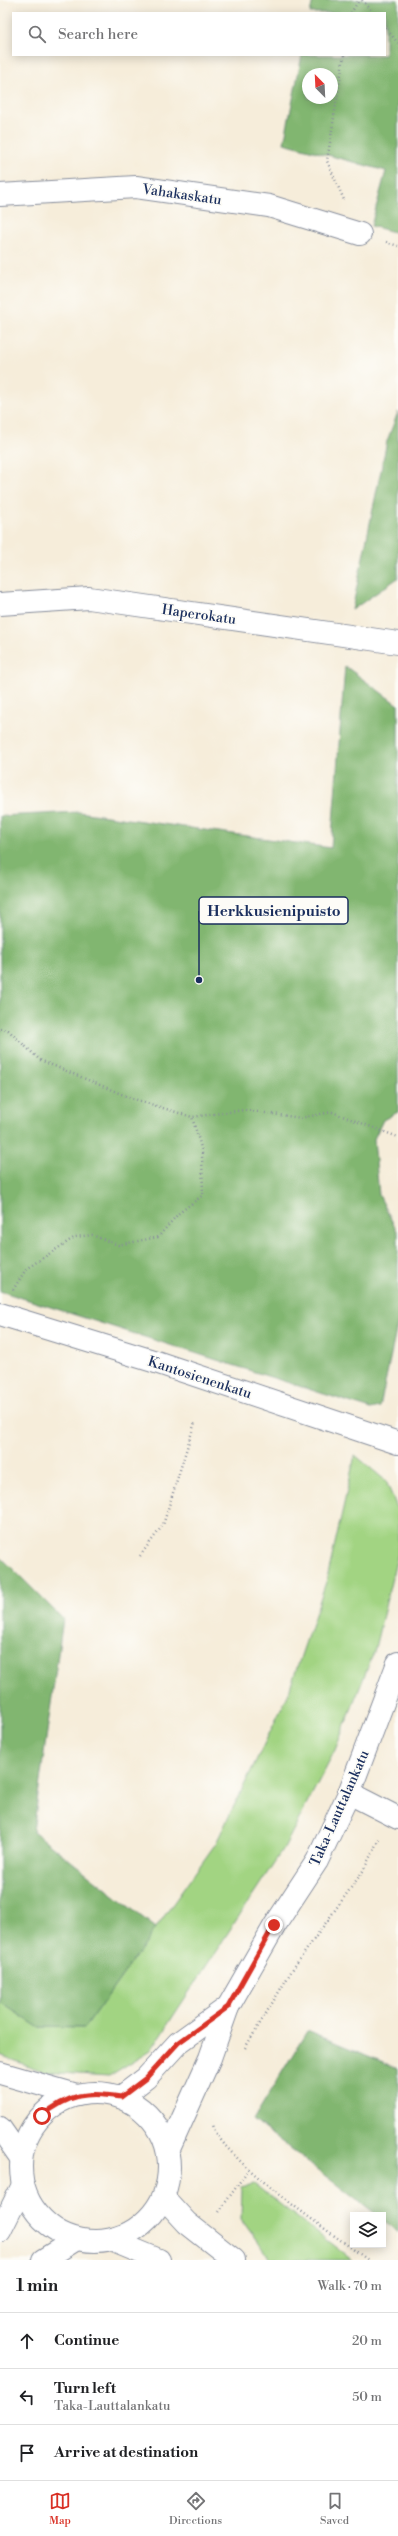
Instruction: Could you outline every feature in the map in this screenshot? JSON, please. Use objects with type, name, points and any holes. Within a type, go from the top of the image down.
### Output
[{"type":"main road","name":"Vahakaskatu","points":[[0,195],[136,187],[269,206],[360,234]]},
{"type":"main road","name":"Haperokatu","points":[[0,604],[89,598],[398,643]]},
{"type":"main road","name":"Kantosienenkatu","points":[[0,1314],[153,1361],[398,1443]]},
{"type":"main road","name":"Taka-Lauttalankatu","points":[[168,2151],[210,2058],[228,2007],[274,1925],[317,1861],[349,1793],[398,1663]]},
{"type":"main road","points":[[349,1793],[394,1816]]},
{"type":"main road","name":"Taka-Lauttalankatu","points":[[121,2097],[146,2078],[178,2043],[228,2007]]},
{"type":"main road","points":[[0,2073],[77,2095]]},
{"type":"main road","points":[[99,2093],[121,2097],[140,2108],[153,2120],[163,2134],[168,2151],[170,2175],[164,2198],[151,2218],[135,2230],[111,2240],[75,2240],[58,2232],[41,2219],[28,2199],[23,2186],[21,2158],[31,2130],[42,2116],[58,2102],[77,2095],[99,2093]]},
{"type":"main road","points":[[0,2128],[21,2158]]},
{"type":"main road","points":[[0,2231],[23,2186]]},
{"type":"main road","points":[[164,2198],[186,2222],[234,2260]]},
{"type":"main road","points":[[43,2260],[75,2240]]},
{"type":"main road","points":[[111,2240],[159,2260]]},
{"type":"path","points":[[353,12],[360,0],[372,12]]},
{"type":"path","points":[[386,28],[398,43]]},
{"type":"path","points":[[344,56],[327,162],[360,234]]},
{"type":"path","points":[[0,1029],[8,1030],[40,1060],[131,1098],[192,1117],[244,1110],[301,1118],[332,1112],[398,1137]]},
{"type":"path","points":[[11,1293],[26,1269],[75,1237],[92,1235],[118,1245],[158,1237],[179,1213],[202,1195],[202,1151],[192,1117]]},
{"type":"path","points":[[140,1556],[163,1526],[195,1422]]},
{"type":"path","points":[[243,2051],[294,1967],[364,1871],[394,1816]]},
{"type":"path","points":[[213,2120],[213,2125],[219,2140],[248,2170],[368,2260]]},
{"type":"green space","points":[[313,0],[398,0],[398,233],[371,226],[386,171],[284,143],[302,56],[386,56],[386,12],[310,12]]},
{"type":"green space","points":[[398,412],[398,578],[352,610],[387,441]]},
{"type":"green space","points":[[345,666],[398,705],[398,1112],[383,1120],[374,1139],[379,1195],[398,1233],[398,1321],[380,1407],[371,1409],[0,1291],[0,816],[79,812],[331,848]]},
{"type":"green space","points":[[355,1455],[386,1481],[398,1510],[398,1553],[374,1652],[335,1750],[285,1846],[151,2050],[109,2076],[45,2072],[0,2055],[0,2002],[38,2027],[85,2028],[216,1843],[287,1697],[327,1579]]},
{"type":"green space","points":[[0,1556],[63,1619],[33,1831],[156,1928],[85,2028],[38,2027],[0,2002]]},
{"type":"green space","points":[[307,2031],[398,2068],[398,2232],[386,2223],[386,2212],[372,2212],[253,2120]]},
{"type":"green space","points":[[254,2184],[352,2260],[271,2260],[241,2219],[242,2187]]},
{"type":"place","name":"Herkkusienipuisto","points":[[199,980]]},
{"type":"route","points":[[42,2116],[58,2102],[77,2095],[99,2093],[121,2097],[146,2078],[178,2043],[228,2007],[274,1925]]}]
